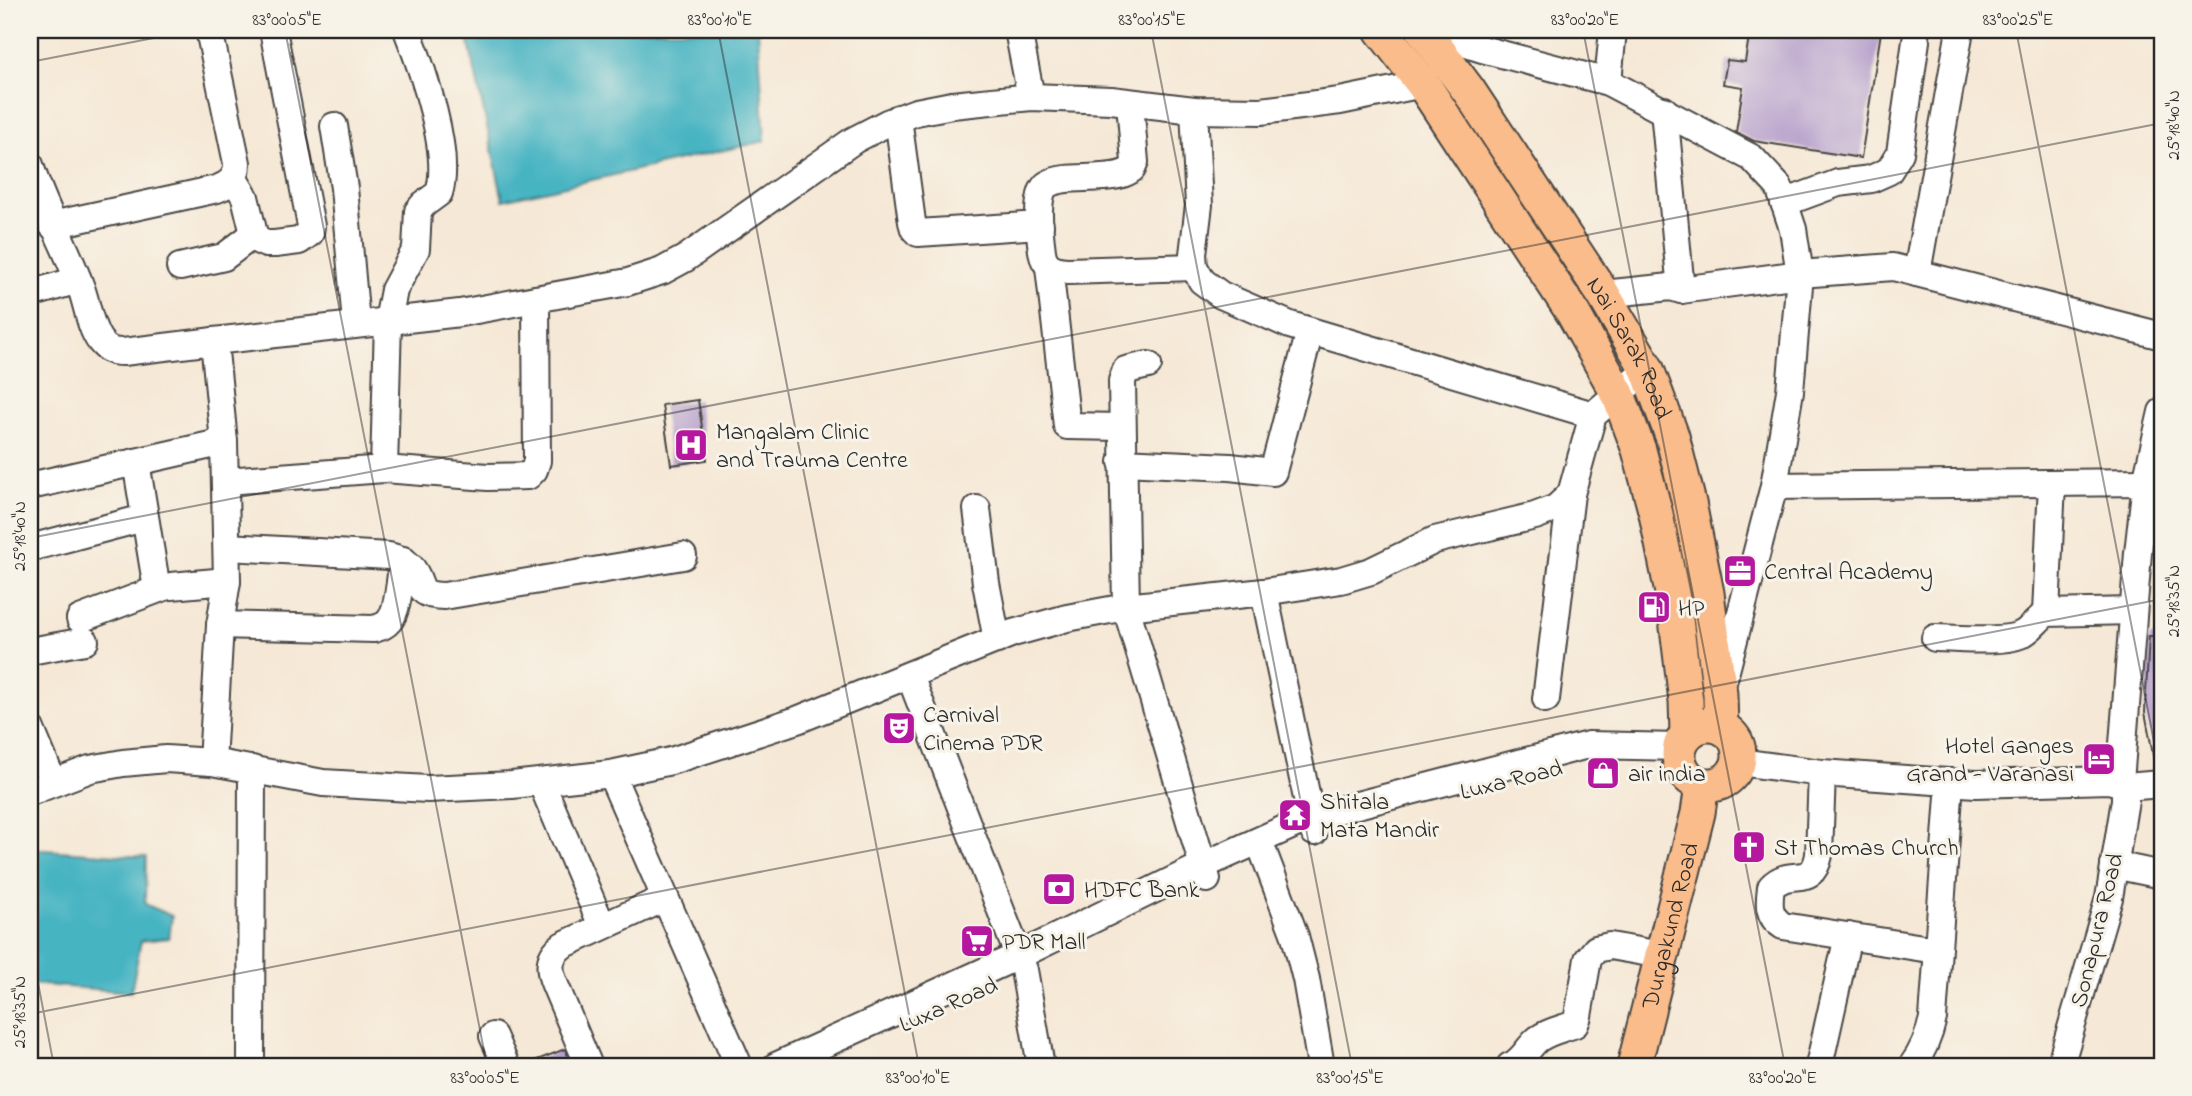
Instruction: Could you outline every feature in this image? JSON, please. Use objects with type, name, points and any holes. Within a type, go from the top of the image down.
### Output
[{"type":"main road","name":"Nai Sarak Road","points":[[1423,30],[1469,90],[1603,293],[1647,369],[1672,436],[1689,503],[1707,593],[1721,711]]},
{"type":"main road","name":"Nai Sarak Road","points":[[1385,35],[1423,84],[1573,313],[1606,405],[1639,450],[1656,514],[1674,603],[1687,747]]},
{"type":"main road","points":[[1721,711],[1740,751],[1739,762],[1730,778],[1712,786],[1687,747],[1703,725],[1721,711]]},
{"type":"main road","name":"Durgakund Road","points":[[1633,1066],[1698,813],[1687,747]]},
{"type":"street","points":[[52,225],[217,189],[234,179],[237,163],[209,30]]},
{"type":"street","points":[[234,179],[245,197],[258,241],[266,244],[299,241],[310,233],[311,226],[272,30]]},
{"type":"street","points":[[384,469],[388,321],[394,290],[416,249],[418,211],[439,193],[442,184],[440,150],[429,92],[407,30]]},
{"type":"street","points":[[1018,30],[1031,97]]},
{"type":"street","points":[[1385,35],[1423,30],[1482,49],[1608,82],[1752,158],[1779,187],[1793,229],[1800,274],[1790,391],[1774,486],[1721,711]]},
{"type":"street","points":[[1608,82],[1613,30]]},
{"type":"street","points":[[1917,273],[1960,30]]},
{"type":"street","points":[[1784,203],[1838,183],[1871,179],[1889,171],[1900,153],[1916,41]]},
{"type":"street","points":[[30,165],[52,225],[78,280],[97,338],[111,352],[460,313],[628,282],[663,271],[686,258],[854,140],[916,112],[952,105],[1031,97],[1194,110],[1261,111],[1340,101],[1423,84]]},
{"type":"street","points":[[1122,427],[1067,426],[1049,267],[1042,253],[1040,195],[1047,184],[1056,181],[1119,176],[1132,169],[1135,162],[1130,103]]},
{"type":"street","points":[[1194,110],[1199,205],[1194,267],[1202,281],[1221,295],[1245,307],[1310,331],[1606,405]]},
{"type":"street","points":[[1664,110],[1681,290]]},
{"type":"street","points":[[898,118],[912,222],[918,233],[1040,225]]},
{"type":"street","points":[[334,126],[345,201],[356,323]]},
{"type":"street","points":[[180,267],[224,257],[254,234]]},
{"type":"street","points":[[1049,267],[1068,271],[1194,267]]},
{"type":"street","points":[[1603,293],[1671,288],[1681,290],[1800,274],[1893,267],[2162,336]]},
{"type":"street","points":[[30,294],[78,280]]},
{"type":"street","points":[[226,481],[384,469],[488,477],[528,476],[537,461],[536,299]]},
{"type":"street","points":[[1122,462],[1230,467],[1273,472],[1310,331]]},
{"type":"street","points":[[212,762],[220,625],[227,581],[224,442],[214,341]]},
{"type":"street","points":[[1148,365],[1126,370],[1122,381],[1126,607],[1204,873],[1313,825],[1588,745],[1687,747]]},
{"type":"street","points":[[1546,699],[1571,494],[1606,405],[1647,369]]},
{"type":"street","name":"Sonapura Road","points":[[2060,1066],[2109,898],[2115,865],[2123,787],[2133,611],[2146,482],[2162,412]]},
{"type":"street","points":[[30,486],[224,442]]},
{"type":"street","points":[[136,462],[154,577],[156,583],[164,587]]},
{"type":"street","points":[[1774,486],[2146,482]]},
{"type":"street","points":[[1934,638],[2019,636],[2046,613],[2052,483]]},
{"type":"street","points":[[30,727],[41,787],[90,769],[166,759],[212,762],[323,783],[372,787],[428,789],[611,775],[722,746],[797,720],[1013,633],[1067,618],[1126,607],[1264,592],[1341,580],[1371,571],[1435,540],[1556,508],[1571,494]]},
{"type":"street","points":[[977,509],[984,572],[997,640]]},
{"type":"street","points":[[30,548],[144,518]]},
{"type":"street","points":[[227,547],[390,556],[403,560],[413,570],[426,594],[444,596],[683,556]]},
{"type":"street","points":[[220,625],[374,629],[390,620],[394,612],[403,560]]},
{"type":"street","points":[[30,651],[82,630],[164,587],[227,581]]},
{"type":"street","points":[[1264,592],[1313,825]]},
{"type":"street","points":[[2046,613],[2133,611]]},
{"type":"street","points":[[910,676],[1021,963],[1041,1066]]},
{"type":"street","name":"Luxa Road","points":[[806,1066],[1204,873],[1264,854],[1313,825],[1581,761],[1643,762],[1687,747]]},
{"type":"street","points":[[1739,762],[1822,773],[1976,784],[2123,787],[2162,784]]},
{"type":"street","points":[[251,769],[251,1066]]},
{"type":"street","points":[[1822,773],[1817,867],[1809,874],[1778,880],[1771,887],[1770,912],[1774,920],[1783,926],[1936,950]]},
{"type":"street","points":[[611,775],[739,1066]]},
{"type":"street","points":[[541,782],[602,926]]},
{"type":"street","points":[[1912,1066],[1929,1035],[1933,1018],[1950,782]]},
{"type":"street","points":[[1264,854],[1295,936],[1306,979],[1321,1066]]},
{"type":"street","points":[[2115,865],[2162,875]]},
{"type":"street","points":[[589,1066],[555,985],[550,961],[562,945],[665,898]]},
{"type":"street","points":[[1819,1066],[1848,936]]},
{"type":"street","points":[[1510,1066],[1517,1063],[1535,1041],[1544,1035],[1575,1024],[1588,959],[1596,949],[1610,946],[1661,955]]},
{"type":"street","points":[[776,1066],[1021,963]]},
{"type":"street","points":[[494,1036],[506,1066]]},
{"type":"water","points":[[466,30],[758,30],[765,141],[503,200]]},
{"type":"water","points":[[30,849],[146,857],[145,904],[172,916],[169,938],[141,941],[131,992],[30,984]]},
{"type":"building","points":[[1750,30],[1881,32],[1861,158],[1754,141],[1736,132],[1743,87],[1723,84],[1727,60],[1745,62]]},
{"type":"building","points":[[698,400],[707,460],[671,465],[662,405]]},
{"type":"building","points":[[2149,636],[2162,636],[2162,759],[2154,760],[2145,712]]},
{"type":"building","points":[[565,1049],[572,1066],[522,1066]]},
{"type":"place","name":"Mangalam Clinic and Trauma Centre","points":[[691,445]]},
{"type":"place","name":"Central Academy","points":[[1740,571]]},
{"type":"place","name":"HP","points":[[1654,607]]},
{"type":"place","name":"Carnival Cinema PDR","points":[[899,728]]},
{"type":"place","name":"Hotel Ganges Grand - Varanasi","points":[[2099,759]]},
{"type":"place","name":"air india","points":[[1603,773]]},
{"type":"place","name":"Shitala Mata Mandir","points":[[1295,815]]},
{"type":"place","name":"St Thomas Church","points":[[1749,847]]},
{"type":"place","name":"HDFC Bank","points":[[1059,889]]},
{"type":"place","name":"PDR Mall","points":[[977,941]]}]
